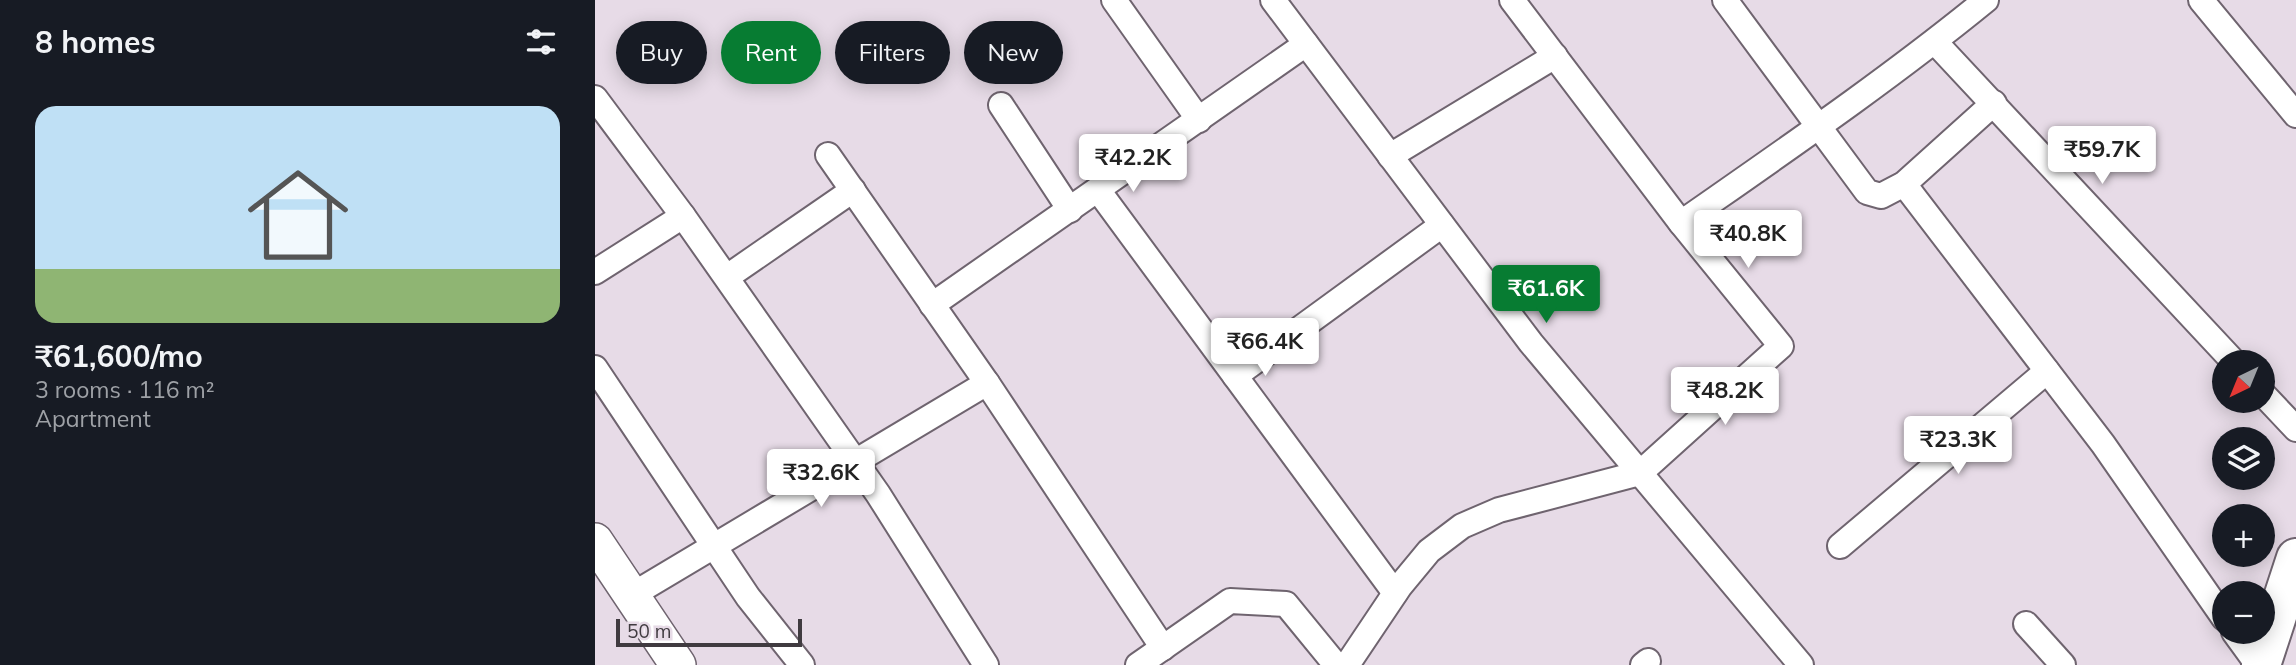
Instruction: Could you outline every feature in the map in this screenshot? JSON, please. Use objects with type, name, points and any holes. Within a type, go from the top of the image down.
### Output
[{"type":"main road","points":[[595,541],[678,665]]},
{"type":"main road","points":[[2259,665],[2296,558]]},
{"type":"street","points":[[1114,0],[1199,120]]},
{"type":"street","points":[[1273,0],[1531,343],[1801,665]]},
{"type":"street","points":[[1347,665],[1395,593],[1429,551],[1462,526],[1499,510],[1640,473],[1781,346],[1681,223],[1512,0]]},
{"type":"street","points":[[1725,0],[1867,192],[1881,196],[1904,184],[1994,103]]},
{"type":"street","points":[[2201,0],[2296,115]]},
{"type":"street","points":[[1681,223],[1935,42],[1974,4]]},
{"type":"street","points":[[1935,42],[2223,350]]},
{"type":"street","points":[[932,305],[1306,44]]},
{"type":"street","points":[[1390,156],[1555,56]]},
{"type":"street","points":[[595,98],[727,277],[855,462],[986,665]]},
{"type":"street","points":[[1001,104],[1070,211]]},
{"type":"street","points":[[828,155],[987,383],[1163,648]]},
{"type":"street","points":[[1904,184],[2103,444],[2212,601]]},
{"type":"street","points":[[727,277],[853,190]]},
{"type":"street","points":[[1098,190],[1395,593]]},
{"type":"street","points":[[595,272],[683,216]]},
{"type":"street","points":[[1235,376],[1442,225]]},
{"type":"street","points":[[595,368],[748,597],[801,665]]},
{"type":"street","points":[[1840,546],[2047,371]]},
{"type":"street","points":[[632,595],[987,383]]},
{"type":"street","points":[[2275,407],[2296,429]]},
{"type":"street","points":[[1138,665],[1230,601],[1286,604],[1336,665]]},
{"type":"street","points":[[2026,624],[2063,665]]},
{"type":"street","points":[[2243,644],[2259,665]]}]
